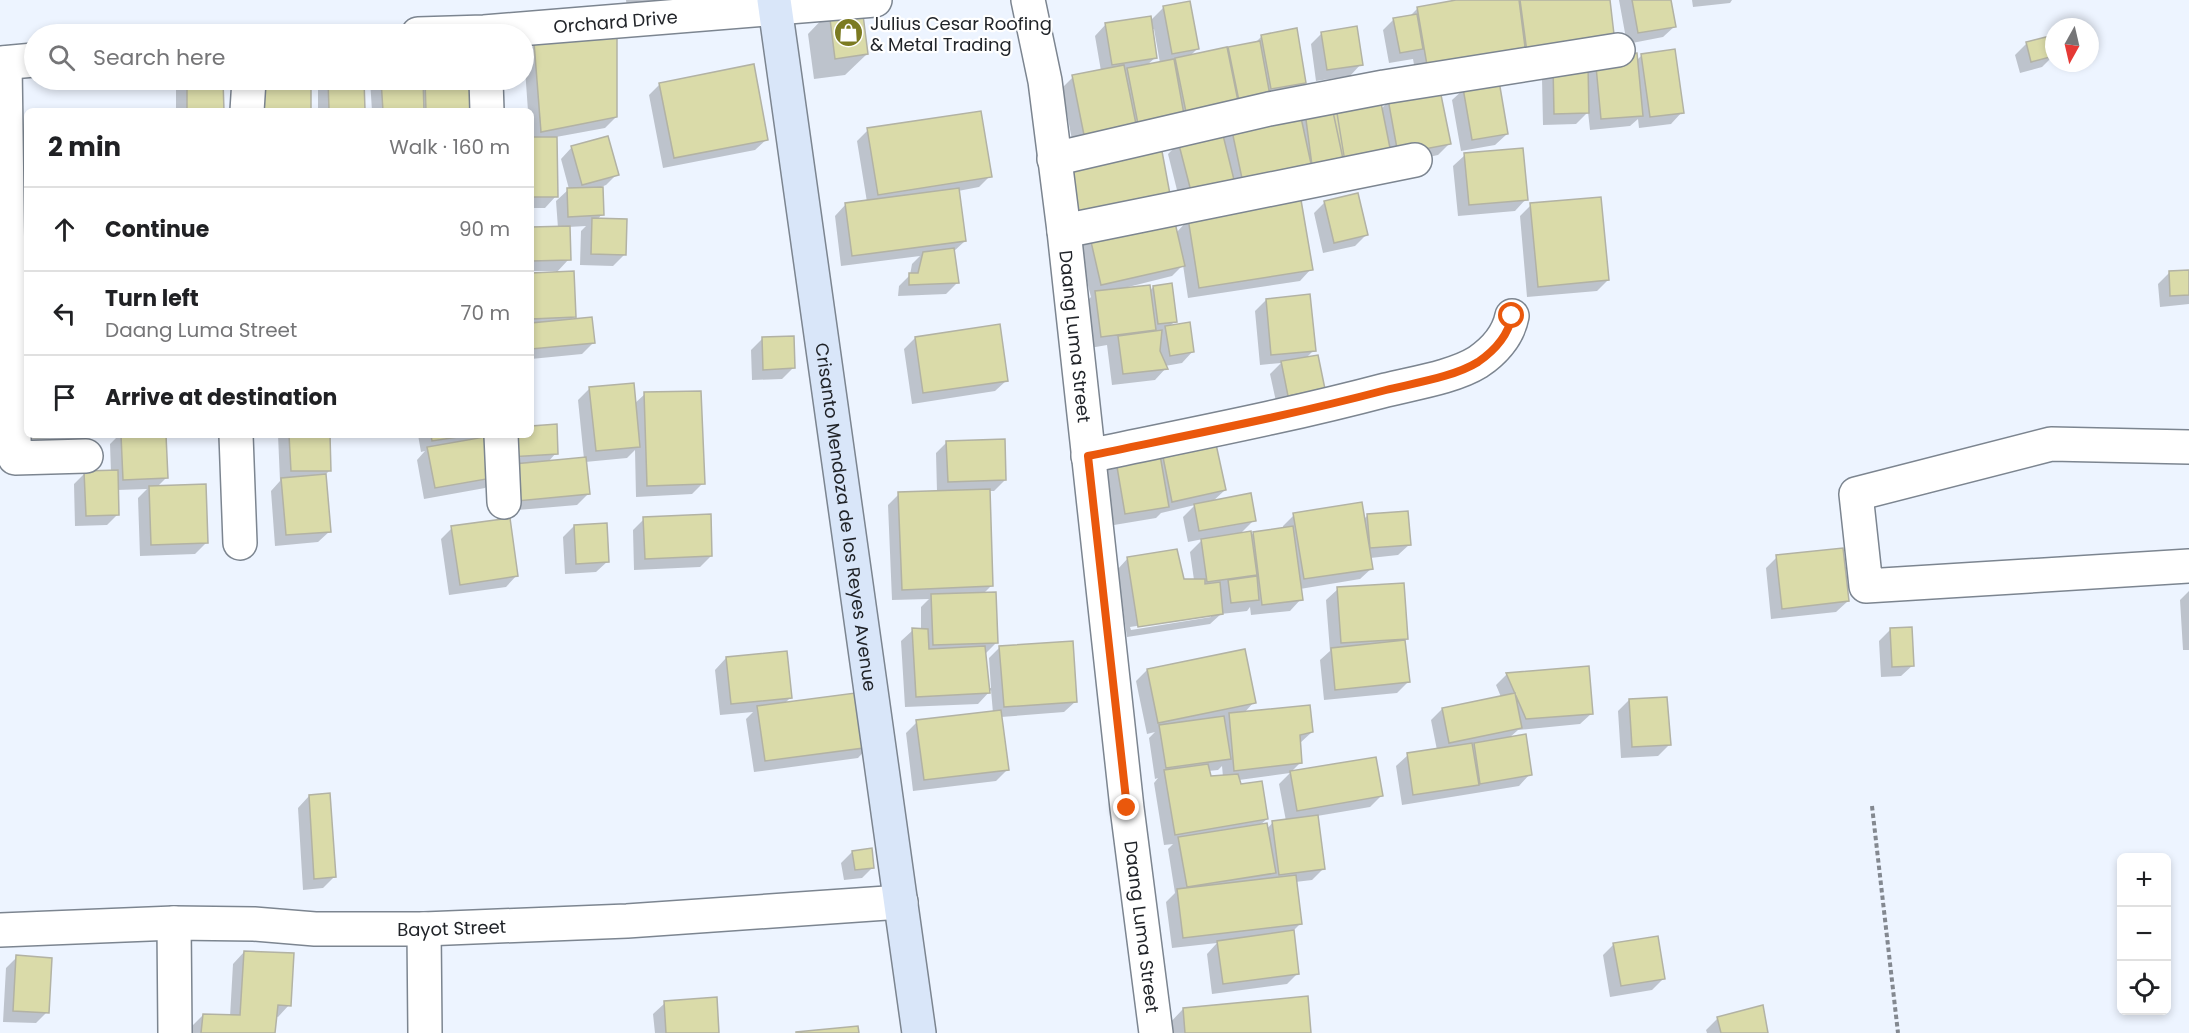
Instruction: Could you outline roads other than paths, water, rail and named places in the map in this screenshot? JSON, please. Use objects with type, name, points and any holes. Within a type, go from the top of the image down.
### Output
[{"type":"main road","name":"Crisanto Mendoza de los Reyes Avenue","points":[[775,5],[919,1033]]},
{"type":"street","name":"Orchard Drive","points":[[534,28],[775,5],[875,0]]},
{"type":"street","name":"Daang Luma Street","points":[[1028,0],[1045,81],[1064,231],[1127,808],[1156,1033]]},
{"type":"street","points":[[1054,159],[1269,109],[1384,87],[1618,50]]},
{"type":"street","points":[[13,62],[5,341],[15,458],[86,456]]},
{"type":"street","points":[[247,108],[248,90]]},
{"type":"street","points":[[486,90],[487,108]]},
{"type":"street","points":[[1064,231],[1415,160]]},
{"type":"street","points":[[1088,456],[1340,402],[1448,374],[1476,363],[1491,351],[1505,336],[1512,316]]},
{"type":"street","points":[[236,438],[240,543]]},
{"type":"street","points":[[501,438],[504,502]]},
{"type":"street","points":[[2189,447],[2051,444],[1856,494],[1866,586],[2189,566]]},
{"type":"street","name":"Bayot Street","points":[[0,930],[174,923],[254,924],[315,930],[424,929],[627,921],[901,902]]},
{"type":"street","points":[[174,923],[175,1033]]},
{"type":"street","points":[[424,929],[425,1033]]},
{"type":"place","name":"Julius Cesar Roofing & Metal Trading","points":[[849,33]]}]
